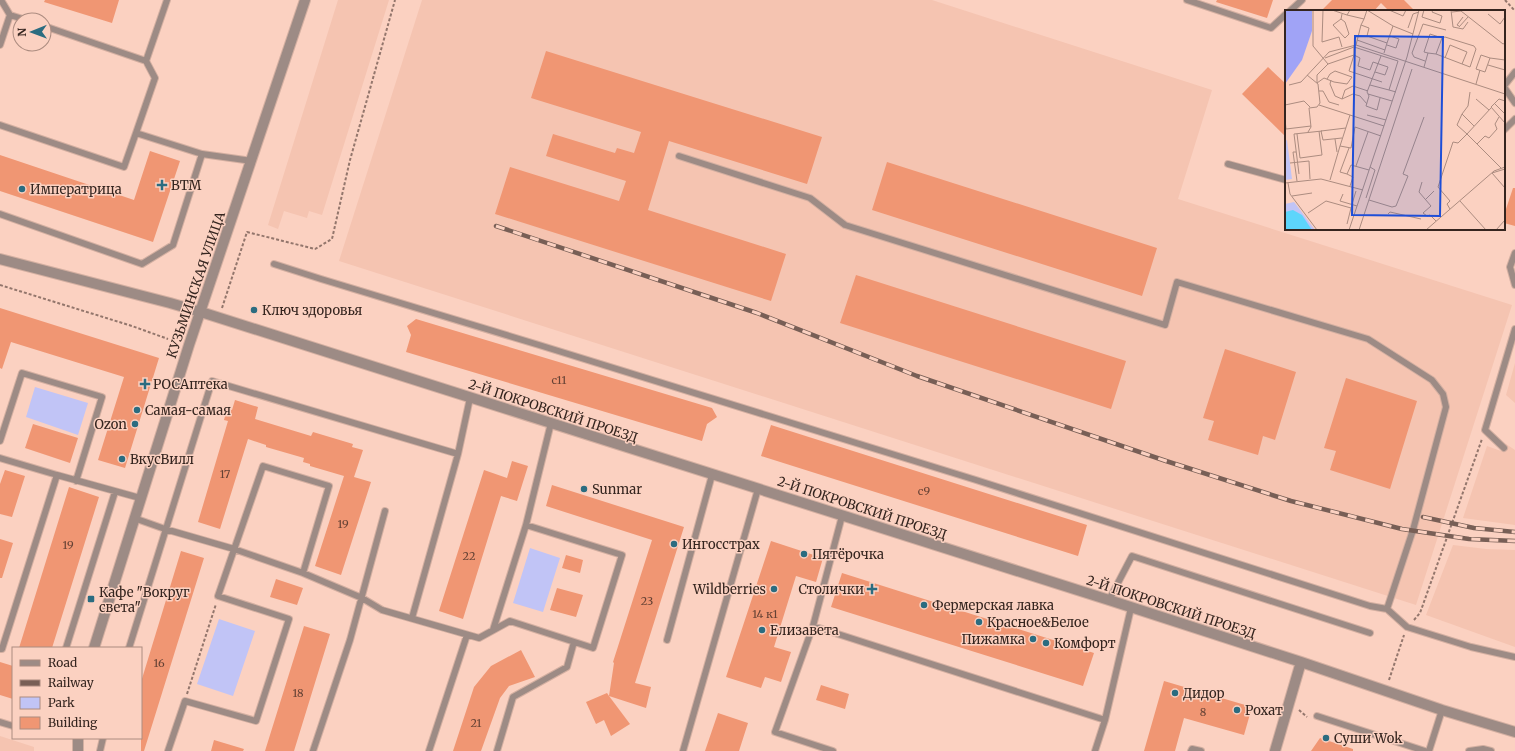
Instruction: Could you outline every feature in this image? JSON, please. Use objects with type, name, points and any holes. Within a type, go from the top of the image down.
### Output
[{"type":"street","name":"КУЗЬМИНСКАЯ УЛИЦА","points":[[94,647],[189,345],[305,0]]},
{"type":"street","name":"2-Й ПОКРОВСКИЙ ПРОЕЗД","points":[[0,259],[201,312],[1109,600],[1442,710],[1515,732]]},
{"type":"street","points":[[1275,751],[1300,662]]},
{"type":"street","points":[[78,739],[78,751]]},
{"type":"lane","points":[[0,45],[10,15],[2,0]]},
{"type":"lane","points":[[0,125],[124,167],[154,78],[146,61],[167,0]]},
{"type":"lane","points":[[1187,0],[1271,28],[1285,15]]},
{"type":"lane","points":[[1291,10],[1302,0]]},
{"type":"lane","points":[[52,29],[146,61]]},
{"type":"lane","points":[[1505,86],[1515,72]]},
{"type":"lane","points":[[1505,88],[1515,103]]},
{"type":"lane","points":[[1505,129],[1515,118]]},
{"type":"lane","points":[[136,133],[202,154],[252,161]]},
{"type":"lane","points":[[0,214],[142,264],[173,245],[202,154]]},
{"type":"lane","points":[[679,156],[810,198],[845,225],[1165,325],[1177,282],[1368,339],[1432,380],[1444,394],[1446,406],[1413,530],[1387,609]]},
{"type":"lane","points":[[1228,164],[1285,180]]},
{"type":"lane","points":[[1515,253],[1510,267],[1515,285]]},
{"type":"lane","points":[[274,264],[976,480],[1370,606],[1387,609],[1407,627],[1471,647],[1515,657]]},
{"type":"lane","points":[[1504,448],[1485,430],[1515,329]]},
{"type":"lane","points":[[0,441],[22,373],[102,397],[76,481]]},
{"type":"lane","points":[[129,647],[212,381],[458,454]]},
{"type":"lane","points":[[412,618],[458,454],[470,398]]},
{"type":"lane","points":[[493,630],[526,524],[551,423]]},
{"type":"lane","points":[[0,458],[76,481],[140,498]]},
{"type":"lane","points":[[168,751],[185,701],[256,721],[289,619],[218,596],[263,466],[329,486],[303,573]]},
{"type":"lane","points":[[0,649],[2,649],[57,475]]},
{"type":"lane","points":[[667,640],[712,475]]},
{"type":"lane","points":[[683,751],[758,489]]},
{"type":"lane","points":[[66,647],[115,492]]},
{"type":"lane","points":[[313,751],[350,640],[385,511]]},
{"type":"lane","points":[[834,751],[775,732],[813,626],[842,516]]},
{"type":"lane","points":[[134,518],[165,529],[234,549],[303,573],[362,598],[382,610],[467,635],[479,638],[510,621],[593,648],[622,555],[526,524]]},
{"type":"lane","points":[[1109,600],[1132,556],[1370,633]]},
{"type":"lane","points":[[1096,751],[1105,720],[1131,608]]},
{"type":"lane","points":[[813,626],[1105,720]]},
{"type":"lane","points":[[429,751],[467,635]]},
{"type":"lane","points":[[497,751],[513,697],[567,667],[574,642]]},
{"type":"lane","points":[[1428,750],[1442,710]]},
{"type":"lane","points":[[1317,716],[1428,750],[1437,751]]},
{"type":"lane","points":[[0,722],[12,726]]},
{"type":"lane","points":[[100,751],[102,739]]},
{"type":"lane","points":[[1191,751],[1192,749],[1201,751]]},
{"type":"lane","points":[[1469,751],[1484,749],[1491,751]]},
{"type":"path","points":[[224,312],[222,308],[247,232],[315,249],[332,239],[350,160],[395,0]]},
{"type":"path","points":[[1504,0],[1515,11]]},
{"type":"path","points":[[0,285],[132,326],[168,339]]},
{"type":"path","points":[[1389,682],[1407,627],[1420,613],[1485,430]]},
{"type":"path","points":[[185,701],[218,596]]},
{"type":"path","points":[[1298,710],[1308,718]]},
{"type":"shaded area","points":[[338,0],[389,0],[322,215],[309,211],[307,218],[284,211],[278,229],[268,225]]},
{"type":"shaded area","points":[[422,0],[932,0],[1212,90],[1178,199],[1512,305],[1416,605],[339,261]]},
{"type":"shaded area","points":[[1515,363],[1515,403],[1506,395]]},
{"type":"shaded area","points":[[1506,444],[1515,450],[1515,525],[1463,518],[1487,446],[1501,451]]},
{"type":"shaded area","points":[[1453,545],[1486,549],[1515,550],[1515,647],[1426,615]]},
{"type":"shaded area","points":[[0,736],[34,747],[34,751],[0,751]]},
{"type":"green space","points":[[35,387],[88,403],[78,435],[26,417]]},
{"type":"green space","points":[[530,548],[560,558],[543,612],[513,603]]},
{"type":"green space","points":[[219,619],[255,631],[233,696],[197,684]]},
{"type":"building","points":[[45,0],[119,0],[112,23],[44,2]]},
{"type":"building","points":[[1217,0],[1273,0],[1267,18],[1216,2]]},
{"type":"building","points":[[1332,0],[1404,0],[1414,10],[1388,10],[1381,3],[1375,10],[1322,10]]},
{"type":"building","points":[[546,51],[822,137],[807,184],[669,141],[648,210],[786,254],[771,301],[495,214],[510,167],[619,201],[626,181],[546,156],[553,134],[615,153],[617,148],[634,153],[641,132],[531,98]]},
{"type":"building","points":[[1268,67],[1285,83],[1285,136],[1242,94]]},
{"type":"building","points":[[150,151],[180,161],[153,242],[0,191],[0,155],[134,200]]},
{"type":"building","points":[[887,162],[1157,248],[1142,296],[872,210]]},
{"type":"building","points":[[1513,188],[1515,188],[1515,226],[1505,223],[1505,212]]},
{"type":"building","points":[[856,275],[1126,361],[1111,409],[840,323]]},
{"type":"building","points":[[0,308],[159,358],[125,468],[98,460],[124,377],[11,342],[2,369],[0,368]]},
{"type":"building","points":[[416,319],[712,408],[717,417],[707,424],[702,441],[406,352],[411,335],[407,326]]},
{"type":"building","points":[[1225,349],[1296,372],[1275,440],[1263,436],[1258,455],[1208,440],[1214,421],[1203,418]]},
{"type":"building","points":[[1346,378],[1417,401],[1390,489],[1330,470],[1336,451],[1324,448]]},
{"type":"building","points":[[235,400],[258,407],[255,419],[311,436],[313,432],[353,444],[352,447],[363,450],[354,477],[371,482],[341,575],[315,566],[344,476],[310,466],[310,464],[303,462],[304,458],[266,447],[266,445],[248,439],[220,529],[198,522],[228,421],[224,420],[227,409],[232,410]]},
{"type":"building","points":[[33,424],[78,438],[70,463],[25,448]]},
{"type":"building","points":[[771,425],[1087,525],[1078,556],[761,456]]},
{"type":"building","points":[[512,461],[528,466],[517,501],[501,496],[463,619],[439,611],[484,470],[507,478]]},
{"type":"building","points":[[5,470],[25,476],[12,517],[0,514],[0,484]]},
{"type":"building","points":[[552,485],[684,527],[635,683],[651,687],[646,708],[609,696],[613,662],[652,540],[546,506]]},
{"type":"building","points":[[69,487],[99,497],[52,647],[19,647]]},
{"type":"building","points":[[0,539],[13,543],[2,578],[0,578]]},
{"type":"building","points":[[771,541],[823,558],[816,582],[796,576],[774,647],[791,652],[781,682],[765,677],[761,688],[726,677]]},
{"type":"building","points":[[181,551],[204,558],[144,751],[141,751],[142,679]]},
{"type":"building","points":[[566,555],[583,560],[580,573],[562,568]]},
{"type":"building","points":[[842,573],[1094,653],[1083,686],[831,607]]},
{"type":"building","points":[[276,579],[303,588],[297,605],[270,597]]},
{"type":"building","points":[[557,588],[583,595],[576,617],[550,610]]},
{"type":"building","points":[[304,626],[330,634],[294,751],[265,751]]},
{"type":"building","points":[[521,650],[535,677],[509,686],[500,698],[481,751],[453,751],[474,687],[491,666]]},
{"type":"building","points":[[0,662],[12,666],[12,699],[0,695]]},
{"type":"building","points":[[1164,681],[1252,707],[1244,735],[1184,718],[1175,751],[1144,751]]},
{"type":"building","points":[[821,685],[849,694],[845,709],[816,700]]},
{"type":"building","points":[[607,693],[630,724],[611,736],[604,720],[596,724],[586,702]]},
{"type":"building","points":[[718,713],[748,723],[739,751],[705,751]]},
{"type":"building","points":[[1320,738],[1353,749],[1353,751],[1311,751]]},
{"type":"building","points":[[214,740],[244,749],[243,751],[211,751]]},
{"type":"railway","points":[[496,226],[757,313],[917,376],[1166,461],[1291,501],[1402,529],[1469,539],[1515,541]]},
{"type":"railway","points":[[1423,517],[1474,528],[1515,532]]},
{"type":"place","name":"ВТМ","points":[[162,185]]},
{"type":"place","name":"Императрица","points":[[22,189]]},
{"type":"place","name":"Ключ здоровья","points":[[254,310]]},
{"type":"place","name":"РОСАптека","points":[[145,384]]},
{"type":"place","name":"Самая-самая","points":[[137,410]]},
{"type":"place","name":"Ozon","points":[[135,424]]},
{"type":"place","name":"ВкусВилл","points":[[122,459]]},
{"type":"place","name":"Sunmar","points":[[584,489]]},
{"type":"place","name":"Ингосстрах","points":[[674,544]]},
{"type":"place","name":"Пятёрочка","points":[[804,554]]},
{"type":"place","name":"Wildberries","points":[[774,589]]},
{"type":"place","name":"Столички","points":[[872,589]]},
{"type":"place","name":"Кафе \"Вокруг света\"","points":[[91,599]]},
{"type":"place","name":"Фермерская лавка","points":[[924,605]]},
{"type":"place","name":"Красное&Белое","points":[[979,622]]},
{"type":"place","name":"Елизавета","points":[[762,630]]},
{"type":"place","name":"Пижамка","points":[[1033,639]]},
{"type":"place","name":"Комфорт","points":[[1046,643]]},
{"type":"place","name":"Дидор","points":[[1175,693]]},
{"type":"place","name":"Рохат","points":[[1237,710]]},
{"type":"place","name":"Суши Wok","points":[[1326,738]]}]
